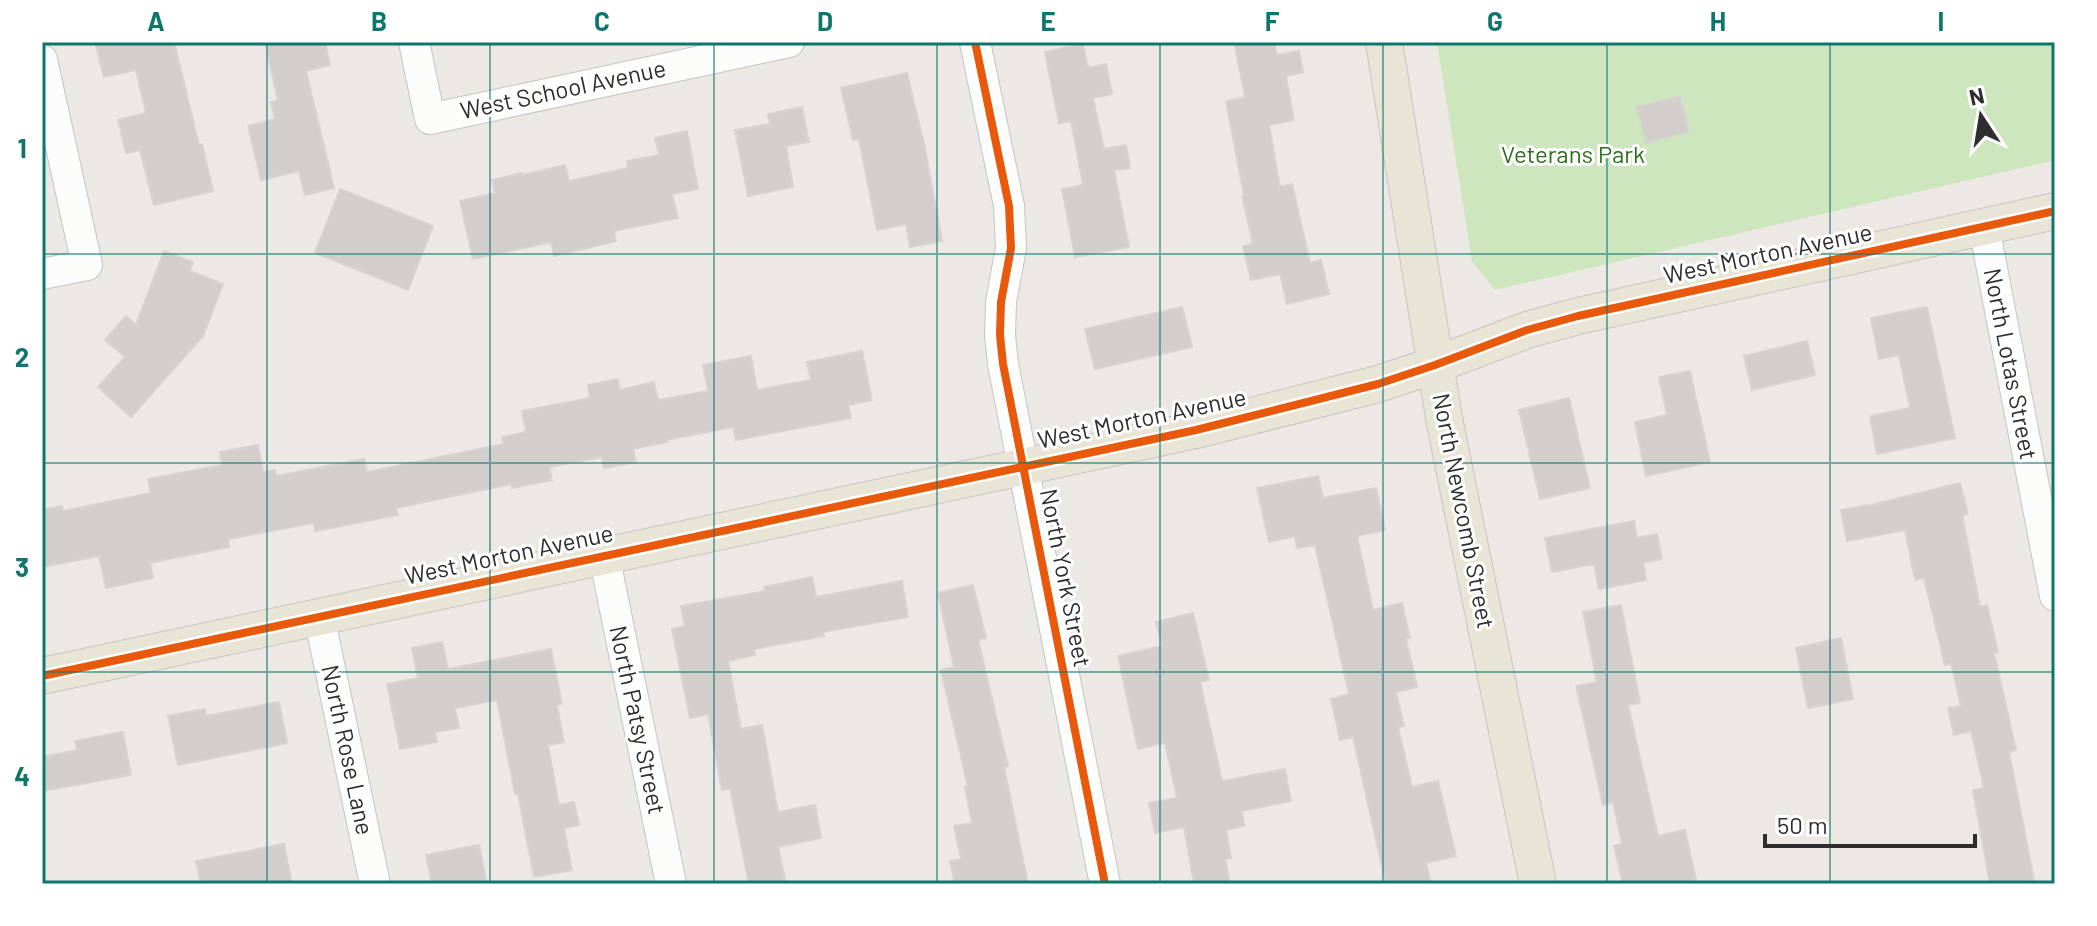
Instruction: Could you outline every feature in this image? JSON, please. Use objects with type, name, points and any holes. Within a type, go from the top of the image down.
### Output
[{"type":"main road","name":"North Newcomb Street","points":[[1384,42],[1435,365],[1538,884]]},
{"type":"main road","name":"West Morton Avenue","points":[[42,676],[1196,430],[1378,384],[1527,330],[1578,316],[2055,211]]},
{"type":"street","name":"West School Avenue","points":[[414,42],[430,119],[789,42]]},
{"type":"street","name":"North York Street","points":[[975,42],[1009,206],[1011,248],[1001,302],[1003,364],[1105,884]]},
{"type":"street","points":[[42,60],[87,265],[42,274]]},
{"type":"street","name":"North Lotas Street","points":[[1984,227],[2055,596]]},
{"type":"street","name":"North Patsy Street","points":[[604,555],[671,884]]},
{"type":"street","name":"North Rose Lane","points":[[319,616],[375,884]]},
{"type":"green space","name":"Veterans Park","points":[[1437,42],[2055,42],[2055,160],[1495,290],[1472,261]]},
{"type":"building","points":[[95,42],[174,42],[213,191],[154,205],[140,150],[126,153],[118,120],[146,113],[136,70],[104,77]]},
{"type":"building","points":[[265,42],[325,42],[330,65],[306,71],[334,188],[305,195],[299,171],[261,180],[248,126],[275,119],[271,102],[278,101]]},
{"type":"building","points":[[1234,42],[1274,42],[1277,55],[1299,51],[1303,72],[1286,76],[1294,120],[1269,125],[1280,187],[1292,184],[1310,263],[1321,260],[1329,294],[1287,304],[1280,274],[1251,280],[1243,246],[1253,244],[1226,101],[1245,97]]},
{"type":"building","points":[[1083,44],[1088,68],[1106,64],[1112,94],[1093,98],[1104,149],[1126,145],[1130,168],[1114,170],[1129,247],[1075,257],[1062,189],[1083,185],[1071,121],[1059,123],[1045,52]]},
{"type":"building","points":[[907,73],[942,241],[910,247],[906,224],[877,230],[859,139],[853,140],[841,88]]},
{"type":"building","points":[[1680,96],[1689,132],[1646,143],[1636,107]]},
{"type":"building","points":[[802,107],[809,142],[786,146],[793,187],[748,196],[735,130],[770,124],[768,114]]},
{"type":"building","points":[[687,131],[698,189],[672,194],[678,218],[614,231],[616,241],[554,256],[551,242],[473,259],[460,201],[495,193],[492,180],[565,165],[569,181],[628,168],[627,161],[659,155],[655,138]]},
{"type":"building","points":[[340,189],[433,226],[408,290],[315,253]]},
{"type":"building","points":[[164,251],[193,262],[190,271],[223,284],[203,336],[131,417],[98,387],[125,357],[105,340],[126,316],[136,325]]},
{"type":"building","points":[[1182,307],[1192,347],[1095,369],[1085,329]]},
{"type":"building","points":[[1927,307],[1955,438],[1877,454],[1870,416],[1910,408],[1899,355],[1879,359],[1871,318]]},
{"type":"building","points":[[1807,341],[1815,375],[1752,390],[1744,356]]},
{"type":"building","points":[[862,351],[872,400],[848,405],[851,418],[736,440],[733,427],[666,440],[633,449],[636,462],[604,468],[602,457],[549,467],[552,480],[512,488],[511,484],[396,508],[398,515],[315,531],[314,523],[228,539],[229,547],[150,563],[153,578],[106,588],[99,556],[42,567],[42,510],[62,506],[63,511],[151,493],[148,479],[222,465],[220,452],[258,445],[263,472],[275,470],[276,476],[364,459],[367,472],[504,444],[502,437],[526,432],[522,411],[590,398],[588,385],[618,379],[620,390],[654,382],[658,400],[708,391],[703,365],[751,356],[757,390],[811,380],[807,362]]},
{"type":"building","points":[[1690,371],[1710,462],[1646,476],[1635,422],[1667,415],[1659,377]]},
{"type":"building","points":[[1569,398],[1590,488],[1540,499],[1519,410]]},
{"type":"building","points":[[1318,476],[1323,498],[1376,488],[1385,530],[1357,536],[1373,610],[1402,603],[1410,638],[1406,639],[1417,687],[1396,692],[1404,726],[1398,727],[1412,787],[1438,781],[1456,856],[1426,863],[1431,884],[1386,884],[1353,737],[1340,740],[1331,699],[1349,694],[1315,545],[1297,548],[1295,536],[1269,542],[1257,488]]},
{"type":"building","points":[[1960,483],[1968,514],[1962,515],[1980,607],[1987,605],[1998,652],[1994,653],[2016,750],[2009,752],[2034,880],[2011,884],[1990,884],[1973,790],[1984,788],[1971,731],[1954,735],[1948,708],[1961,706],[1951,663],[1945,665],[1924,578],[1915,580],[1905,530],[1847,541],[1841,510]]},
{"type":"building","points":[[1634,521],[1637,538],[1657,534],[1662,559],[1643,563],[1646,580],[1599,589],[1594,564],[1552,572],[1545,538]]},
{"type":"building","points":[[812,577],[816,597],[902,581],[908,617],[823,632],[824,636],[754,649],[755,655],[728,661],[741,729],[762,725],[778,812],[815,805],[821,838],[778,847],[786,884],[749,884],[730,788],[722,790],[708,714],[690,718],[672,629],[685,626],[681,606],[765,591],[764,587]]},
{"type":"building","points":[[973,585],[986,638],[978,640],[1008,766],[1004,767],[1028,884],[955,884],[950,861],[961,859],[954,826],[972,823],[965,787],[968,787],[941,670],[954,667],[938,593]]},
{"type":"building","points":[[1621,605],[1640,703],[1628,705],[1658,836],[1685,830],[1697,884],[1623,884],[1614,846],[1622,844],[1613,802],[1603,805],[1576,686],[1597,682],[1583,612]]},
{"type":"building","points":[[1193,613],[1209,680],[1200,682],[1222,781],[1285,769],[1291,801],[1242,811],[1244,826],[1226,830],[1231,858],[1225,859],[1230,884],[1194,884],[1184,827],[1155,833],[1149,803],[1177,798],[1165,743],[1138,749],[1118,656],[1162,646],[1156,622]]},
{"type":"building","points":[[1841,638],[1853,699],[1808,708],[1796,648]]},
{"type":"building","points":[[442,642],[448,669],[551,649],[562,704],[557,705],[564,742],[548,745],[559,805],[574,802],[579,825],[564,828],[572,870],[534,877],[497,700],[455,708],[459,728],[435,732],[437,742],[400,749],[387,684],[418,678],[412,648]]},
{"type":"building","points":[[279,702],[287,743],[178,765],[168,716],[205,709],[206,716]]},
{"type":"building","points":[[123,732],[131,775],[42,791],[42,757],[77,750],[75,741]]},
{"type":"building","points":[[284,844],[292,884],[201,884],[196,861]]},
{"type":"building","points":[[479,845],[487,884],[432,884],[426,855]]},
{"type":"cycle path","points":[[975,42],[1009,206],[1011,248],[1001,302],[1003,364],[1105,884]]},
{"type":"cycle path","points":[[42,676],[1196,430],[1378,384],[1527,330],[1578,316],[2055,211]]}]
